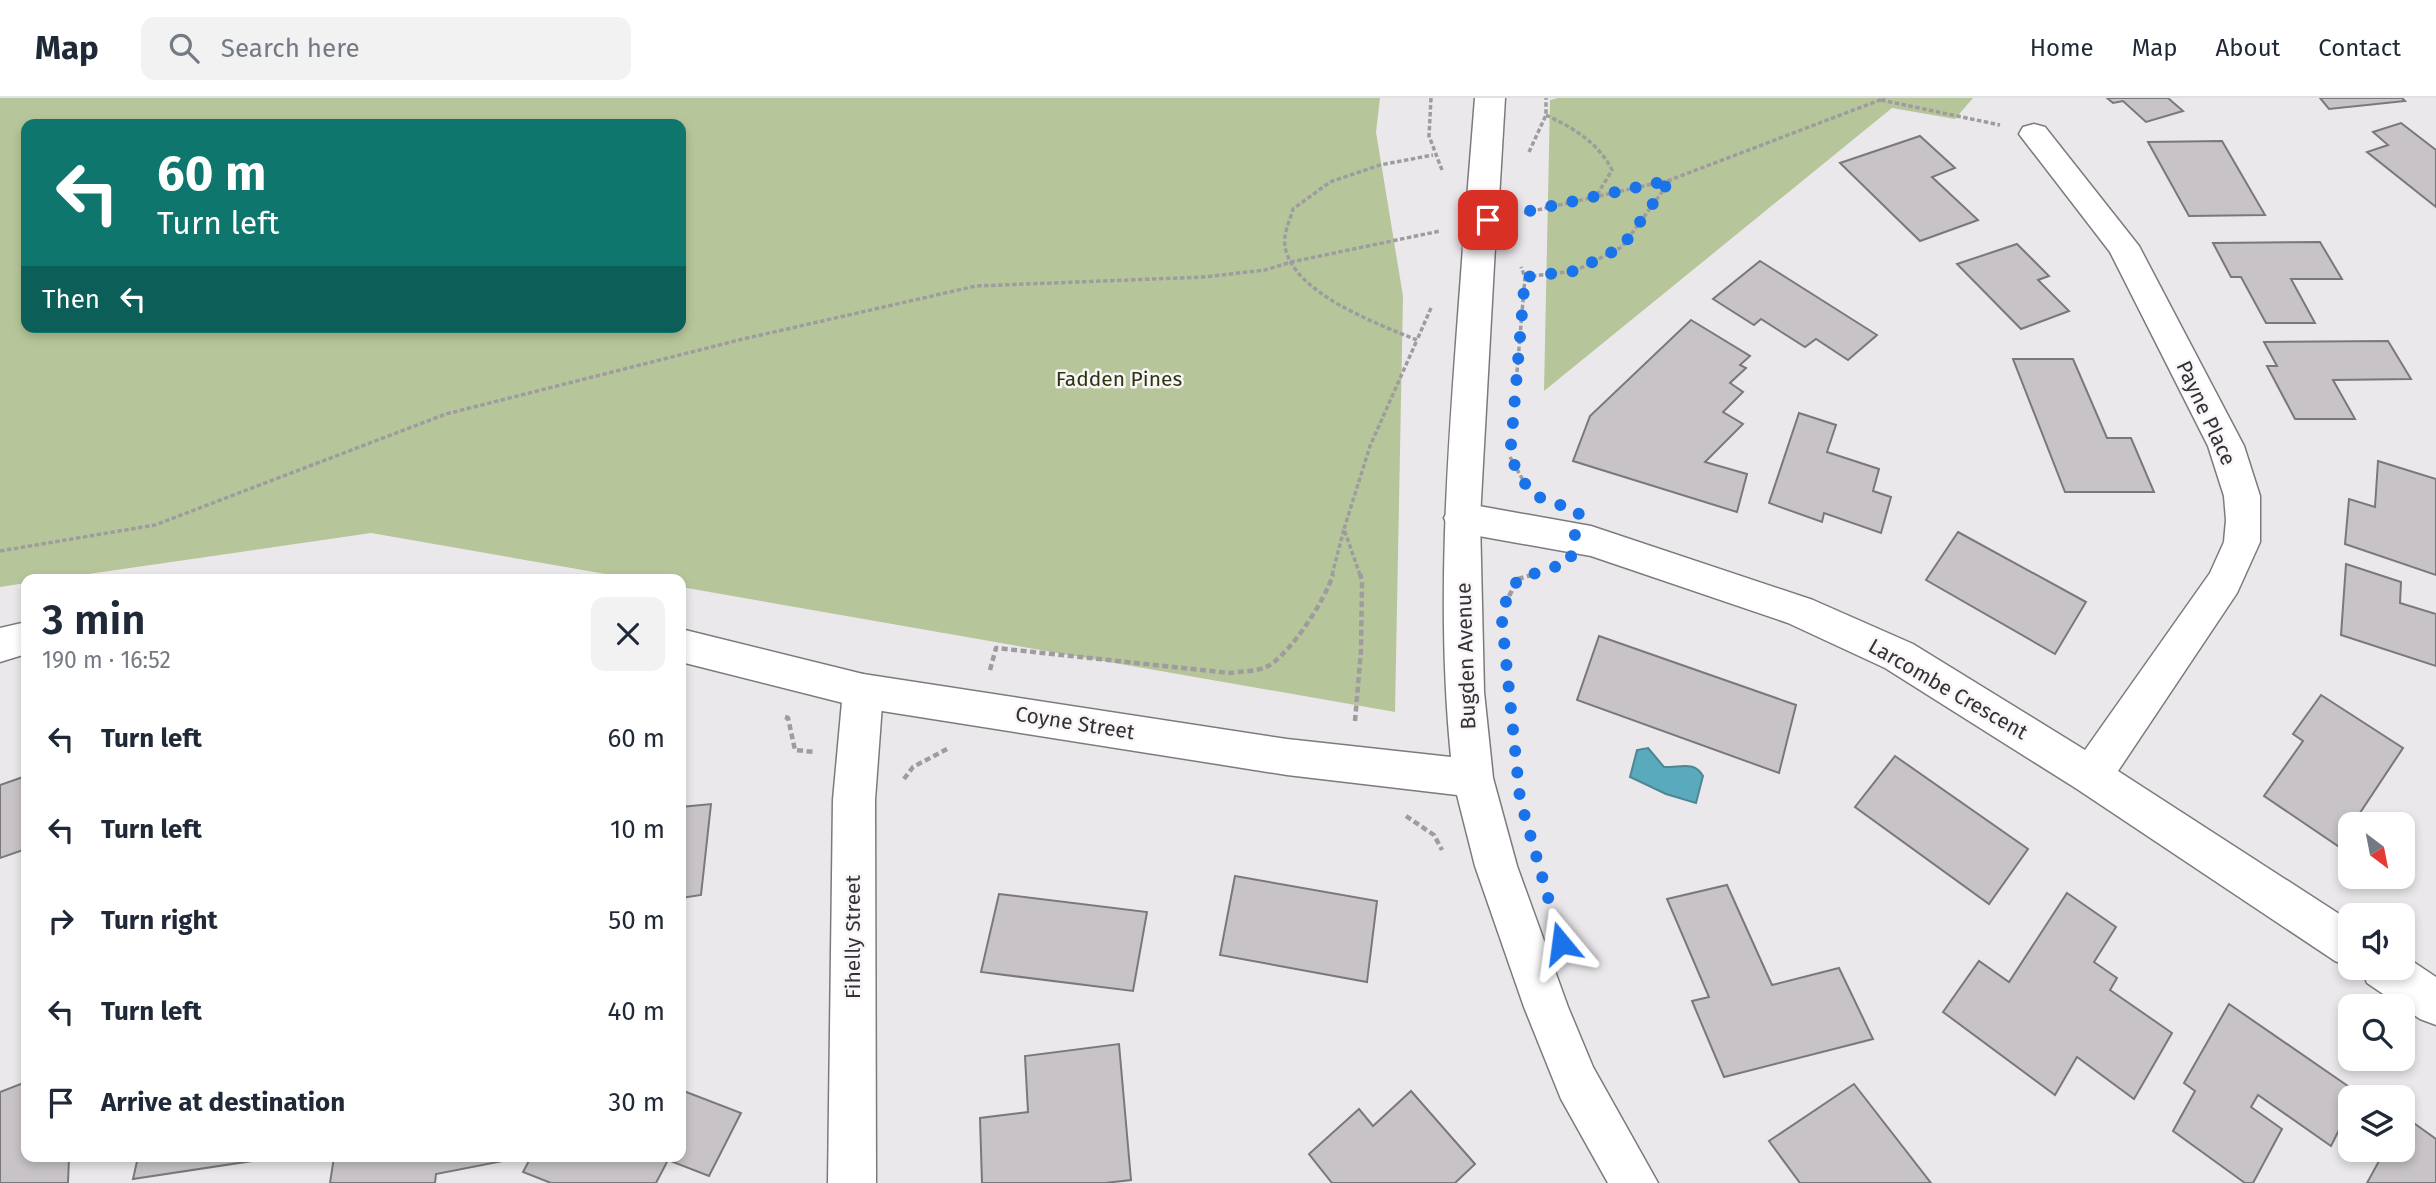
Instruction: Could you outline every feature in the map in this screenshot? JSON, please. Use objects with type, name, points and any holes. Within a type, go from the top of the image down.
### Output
[{"type":"street","name":"Bugden Avenue","points":[[1490,98],[1462,518],[1464,692],[1473,778],[1496,866],[1546,1007],[1577,1083],[1634,1183]]},
{"type":"street","name":"Payne Place","points":[[2034,134],[2123,246],[2226,446],[2242,496],[2242,542],[2224,582],[2091,776]]},
{"type":"street","name":"Larcombe Crescent","points":[[1462,518],[1591,541],[1800,611],[1886,650],[2091,776],[2338,938]]},
{"type":"street","points":[[0,645],[21,639]]},
{"type":"street","name":"Coyne Street","points":[[686,647],[863,691],[1287,757],[1473,778]]},
{"type":"street","name":"Fihelly Street","points":[[852,1183],[854,800],[863,691]]},
{"type":"street","points":[[2401,980],[2436,1003]]},
{"type":"path","points":[[1431,98],[1426,126],[1433,155],[1446,178]]},
{"type":"path","points":[[1526,158],[1546,115],[1546,98]]},
{"type":"path","points":[[1512,215],[1670,180],[1883,99],[2034,134]]},
{"type":"path","points":[[1546,115],[1573,127],[1608,160],[1612,170],[1596,196]]},
{"type":"path","points":[[1417,340],[1345,308],[1293,270],[1285,245],[1293,209],[1330,182],[1380,165],[1433,155]]},
{"type":"path","points":[[1525,277],[1575,271],[1622,247],[1670,180]]},
{"type":"path","points":[[0,551],[155,524],[446,414],[743,338],[976,286],[1205,277],[1265,270],[1447,229]]},
{"type":"path","points":[[1516,256],[1525,277],[1517,374]]},
{"type":"path","points":[[1351,763],[1362,650],[1362,580],[1344,529],[1370,446],[1433,303]]},
{"type":"path","points":[[1511,444],[1510,457],[1531,494]]},
{"type":"path","points":[[1507,600],[1518,579],[1570,562],[1575,538]]},
{"type":"path","points":[[776,715],[788,718],[795,750]]},
{"type":"path","points":[[1394,814],[1406,816],[1434,835],[1453,870],[1496,866]]},
{"type":"green space","name":"Fadden Pines","points":[[0,98],[1380,98],[1376,132],[1403,296],[1395,712],[686,588],[686,574],[605,574],[371,533],[88,574],[21,574],[21,584],[0,587]]},
{"type":"green space","points":[[1973,98],[1955,119],[1892,108],[1544,391],[1550,100]]},
{"type":"water","points":[[1648,748],[1664,767],[1691,766],[1699,771],[1703,776],[1696,803],[1666,794],[1630,777],[1637,750]]},
{"type":"building","points":[[2107,98],[2168,98],[2183,111],[2146,122],[2123,101],[2113,103]]},
{"type":"building","points":[[2320,98],[2402,98],[2405,101],[2329,109]]},
{"type":"building","points":[[2401,123],[2436,150],[2436,207],[2367,152],[2388,145],[2373,132]]},
{"type":"building","points":[[1920,136],[1955,168],[1932,177],[1978,220],[1920,241],[1840,163]]},
{"type":"building","points":[[2222,141],[2265,215],[2189,216],[2148,142]]},
{"type":"building","points":[[2320,242],[2342,279],[2291,279],[2315,323],[2266,323],[2241,277],[2231,277],[2213,243]]},
{"type":"building","points":[[2017,244],[2049,276],[2038,280],[2069,311],[2021,329],[1957,264]]},
{"type":"building","points":[[1760,261],[1877,335],[1848,360],[1816,339],[1805,347],[1761,319],[1754,325],[1713,299]]},
{"type":"building","points":[[1691,320],[1750,356],[1740,365],[1746,368],[1730,383],[1743,392],[1723,412],[1743,424],[1705,462],[1747,474],[1737,512],[1573,461],[1590,416]]},
{"type":"building","points":[[2388,341],[2411,379],[2333,380],[2355,419],[2295,419],[2267,366],[2277,366],[2264,342]]},
{"type":"building","points":[[2013,359],[2073,359],[2107,438],[2131,438],[2154,492],[2065,492]]},
{"type":"building","points":[[1799,413],[1836,425],[1827,452],[1879,469],[1873,491],[1891,497],[1881,533],[1824,513],[1822,522],[1769,503]]},
{"type":"building","points":[[2378,461],[2436,479],[2436,575],[2345,544],[2349,499],[2375,507]]},
{"type":"building","points":[[1958,532],[2086,602],[2055,654],[1926,580]]},
{"type":"building","points":[[2346,564],[2401,582],[2400,603],[2436,614],[2436,666],[2341,635]]},
{"type":"building","points":[[1599,636],[1796,705],[1779,773],[1577,700]]},
{"type":"building","points":[[2321,695],[2403,748],[2361,812],[2338,812],[2338,846],[2264,796],[2303,741],[2293,734]]},
{"type":"building","points":[[1895,756],[2028,849],[1989,904],[1855,807]]},
{"type":"building","points":[[21,778],[21,851],[0,858],[0,785]]},
{"type":"building","points":[[711,804],[701,895],[686,897],[686,806]]},
{"type":"building","points":[[1235,876],[1377,901],[1367,982],[1220,955]]},
{"type":"building","points":[[1727,885],[1772,985],[1839,968],[1873,1039],[1724,1077],[1692,1001],[1709,997],[1667,899]]},
{"type":"building","points":[[2067,893],[2116,927],[2094,962],[2117,978],[2110,990],[2172,1033],[2134,1099],[2077,1057],[2055,1095],[1943,1012],[1979,961],[2009,982]]},
{"type":"building","points":[[999,894],[1147,912],[1133,991],[981,972]]},
{"type":"building","points":[[2229,1004],[2346,1085],[2338,1085],[2338,1132],[2331,1146],[2258,1095],[2251,1107],[2282,1129],[2253,1183],[2245,1183],[2173,1131],[2195,1091],[2184,1083]]},
{"type":"building","points":[[1119,1044],[1131,1180],[1105,1183],[982,1183],[980,1118],[1028,1112],[1025,1056]]},
{"type":"building","points":[[21,1084],[21,1162],[69,1162],[68,1183],[0,1183],[0,1092]]},
{"type":"building","points":[[1854,1084],[1931,1183],[1800,1183],[1769,1141]]},
{"type":"building","points":[[1411,1091],[1475,1164],[1455,1183],[1332,1183],[1309,1154],[1359,1109],[1373,1126]]},
{"type":"building","points":[[686,1092],[741,1113],[709,1176],[673,1162],[686,1162]]},
{"type":"building","points":[[2415,1124],[2436,1139],[2436,1183],[2367,1183],[2378,1162],[2415,1162]]},
{"type":"building","points":[[137,1162],[245,1162],[133,1179]]},
{"type":"building","points":[[333,1162],[498,1162],[436,1174],[435,1183],[330,1183]]},
{"type":"building","points":[[528,1162],[667,1162],[656,1183],[551,1183],[523,1172]]},
{"type":"route","points":[[1488,220],[1670,180],[1622,247],[1575,271],[1525,277],[1510,457],[1531,494],[1579,512],[1570,562],[1518,579],[1501,611],[1520,799],[1561,943]]}]
